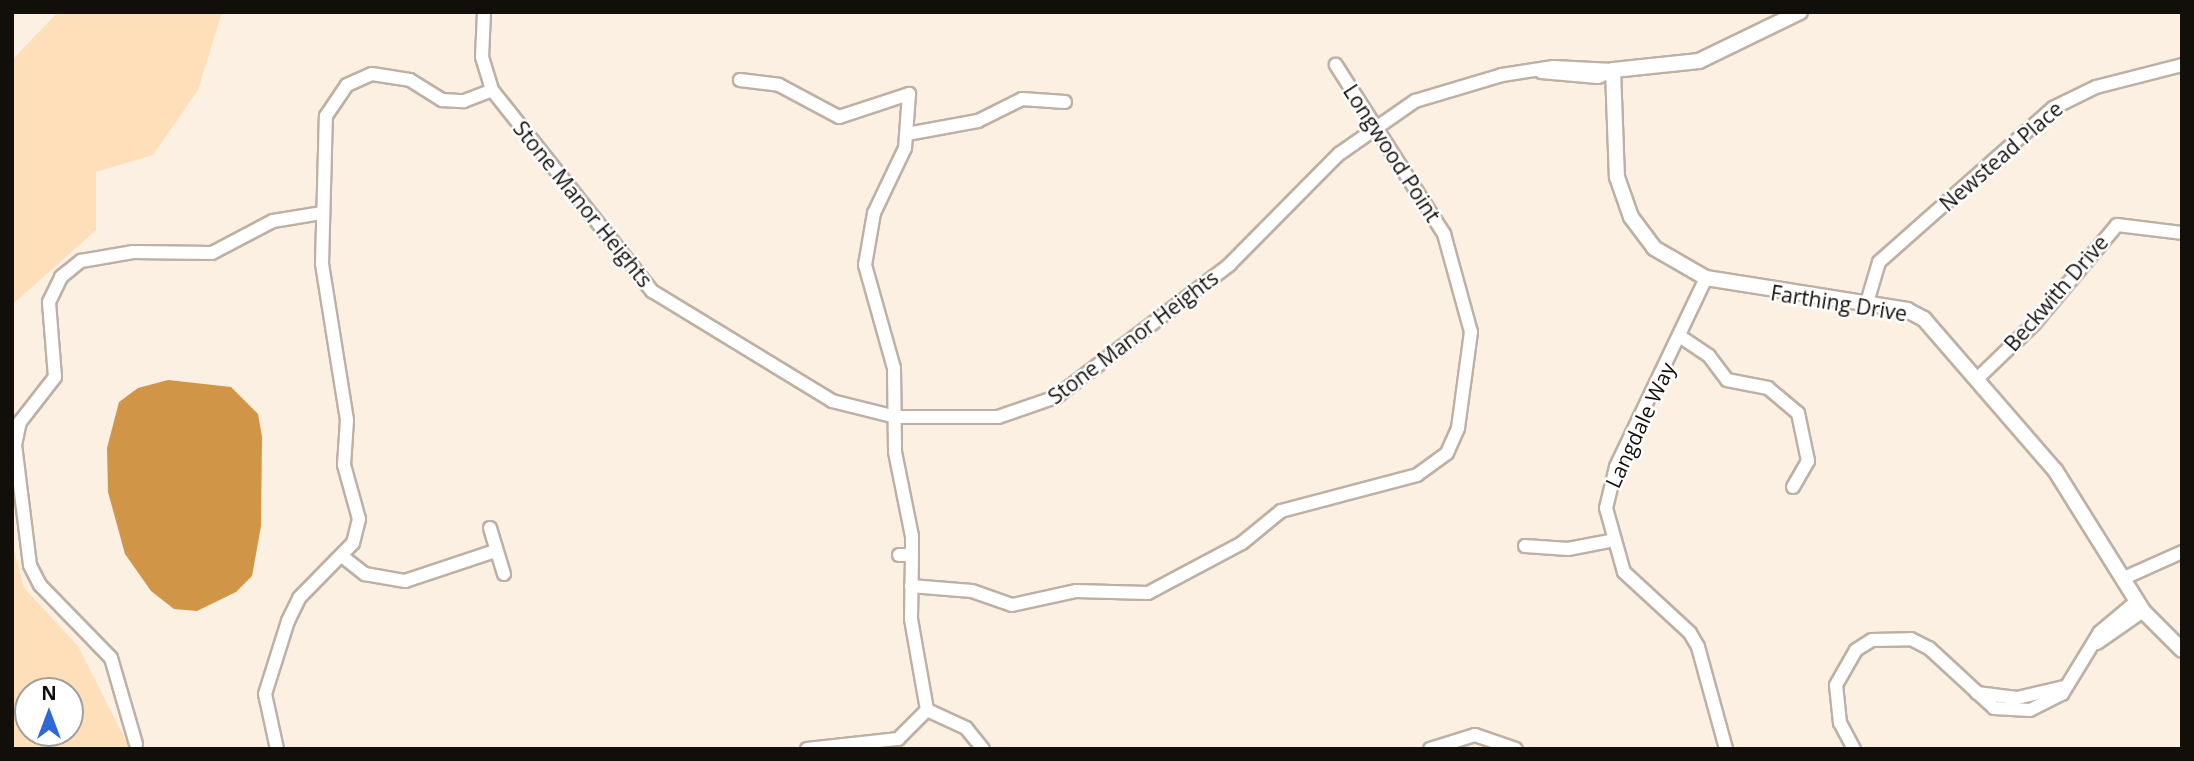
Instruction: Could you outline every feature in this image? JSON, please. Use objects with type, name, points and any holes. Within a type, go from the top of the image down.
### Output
[{"type":"street","name":"Stone Manor Heights","points":[[484,12],[482,57],[492,90],[652,291],[832,401],[896,417],[998,418],[1056,397],[1229,265],[1374,127],[1457,84],[1541,72],[1553,67],[1613,70]]},
{"type":"street","points":[[1613,70],[1699,61],[1800,12]]},
{"type":"street","name":"Longwood Point","points":[[911,586],[972,591],[1012,605],[1076,591],[1149,593],[1242,543],[1281,511],[1417,475],[1438,463],[1458,428],[1471,332],[1444,234],[1336,65]]},
{"type":"street","name":"Newstead Place","points":[[1866,306],[1879,262],[2053,108],[2096,87],[2182,65]]},
{"type":"street","name":"Farthing Drive","points":[[1613,70],[1622,196],[1654,247],[1706,278],[1866,306],[1907,310],[1924,319],[1978,378],[2055,470],[2140,606],[2182,650]]},
{"type":"street","points":[[277,749],[265,694],[288,621],[299,598],[343,557],[359,519],[344,465],[347,419],[323,276],[324,125],[331,104],[347,85],[385,73],[454,102],[492,90]]},
{"type":"street","points":[[740,80],[779,85],[829,115],[851,117],[909,94],[907,134],[874,213],[865,257],[870,296],[891,352],[906,555],[927,710]]},
{"type":"street","points":[[907,134],[978,121],[1022,99],[1065,102]]},
{"type":"street","points":[[136,744],[111,658],[40,585],[30,565],[15,445],[20,422],[55,377],[49,302],[61,277],[82,261],[133,252],[212,253],[273,221],[322,214]]},
{"type":"street","name":"Beckwith Drive","points":[[1978,378],[2034,324],[2117,225],[2182,233]]},
{"type":"street","name":"Langdale Way","points":[[1706,278],[1681,337],[1608,488],[1610,541],[1636,589],[1690,632],[1726,749]]},
{"type":"street","points":[[1681,337],[1709,356],[1727,380],[1768,388],[1798,413],[1808,461],[1793,487]]},
{"type":"street","points":[[490,528],[504,574]]},
{"type":"street","points":[[1525,546],[1610,541]]},
{"type":"street","points":[[343,557],[365,574],[405,581],[495,551]]},
{"type":"street","points":[[2124,578],[2182,552]]},
{"type":"street","points":[[1854,749],[1840,723],[1836,685],[1856,650],[1872,640],[1911,639],[1929,648],[1994,708],[2021,711],[2048,704],[2097,643],[2100,632],[2140,606]]},
{"type":"street","points":[[807,749],[898,739],[927,710]]},
{"type":"street","points":[[927,710],[966,728],[983,749]]},
{"type":"street","points":[[1430,749],[1475,735],[1516,749]]},
{"type":"shaded area","points":[[58,12],[222,12],[198,90],[153,155],[96,172],[96,230],[12,305],[12,60]]},
{"type":"shaded area","points":[[168,380],[231,387],[258,414],[262,437],[261,526],[252,576],[236,592],[197,611],[174,609],[151,591],[125,554],[108,492],[107,448],[119,402],[138,388]]},
{"type":"shaded area","points":[[12,542],[24,588],[78,646],[130,749],[12,749]]}]
